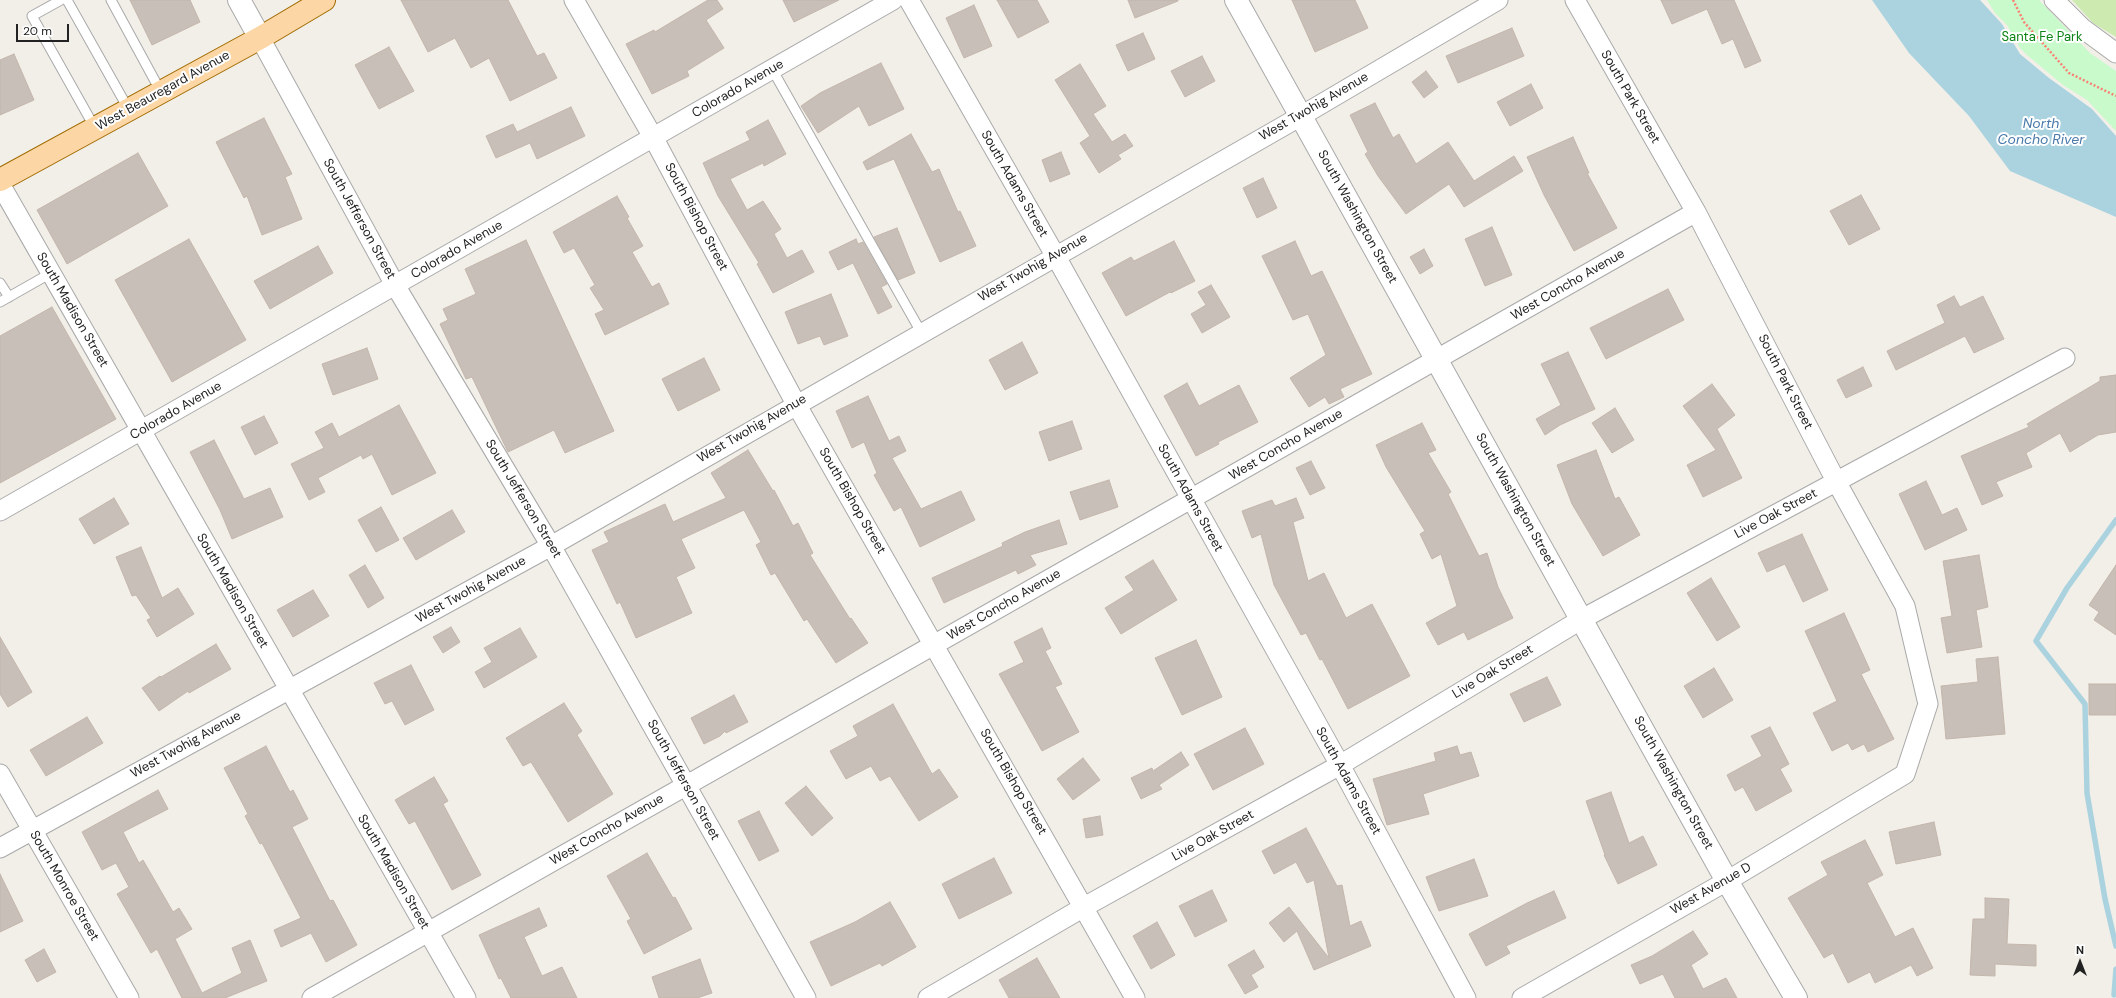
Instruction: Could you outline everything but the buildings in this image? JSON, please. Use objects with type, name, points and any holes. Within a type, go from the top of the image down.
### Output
[{"type":"main road","name":"West Beauregard Avenue","points":[[0,180],[260,38],[324,0]]},
{"type":"street","name":"South Jefferson Street","points":[[239,0],[395,285],[551,546],[806,998]]},
{"type":"street","name":"South Bishop Street","points":[[574,0],[653,137],[796,404],[935,645],[1135,998]]},
{"type":"street","name":"Colorado Avenue","points":[[0,511],[892,0]]},
{"type":"street","name":"South Adams Street","points":[[909,0],[1055,255],[1340,765],[1466,998]]},
{"type":"street","name":"South Washington Street","points":[[1236,0],[1727,881],[1796,998]]},
{"type":"street","name":"West Twohig Avenue","points":[[0,848],[551,546],[1055,255],[1301,116],[1498,0]]},
{"type":"street","name":"South Park Street","points":[[1574,0],[1696,212],[1836,481],[1905,606],[1928,704],[1906,774],[1899,778]]},
{"type":"street","points":[[2054,0],[2082,28],[2116,53]]},
{"type":"street","name":"South Madison Street","points":[[0,184],[288,690],[466,998]]},
{"type":"street","name":"West Concho Avenue","points":[[312,998],[1696,212]]},
{"type":"street","name":"Live Oak Street","points":[[928,998],[1084,907],[1340,765],[1582,619],[2065,358]]},
{"type":"street","name":"South Monroe Street","points":[[0,774],[129,998]]},
{"type":"street","name":"West Avenue D","points":[[1522,998],[1727,881],[1899,778]]},
{"type":"lane","points":[[61,0],[32,16],[94,128]]},
{"type":"lane","points":[[66,0],[129,110]]},
{"type":"lane","points":[[111,0],[161,92]]},
{"type":"lane","points":[[772,69],[921,332]]},
{"type":"lane","points":[[0,302],[51,273]]},
{"type":"lane","points":[[0,282],[8,297]]},
{"type":"path","points":[[2013,0],[2024,22],[2069,73],[2116,96]]},
{"type":"green space","name":"Santa Fe Park","points":[[1987,0],[2039,0],[2090,53],[2116,71],[2116,131],[2087,100],[2063,85],[2020,48],[2007,25],[1995,13]]},
{"type":"green space","points":[[2072,0],[2116,0],[2116,37],[2093,23]]},
{"type":"water","name":"North Concho River","points":[[1872,0],[1980,0],[2002,24],[2020,54],[2049,78],[2092,109],[2116,136],[2116,217],[2010,171],[1969,116],[1909,53]]},
{"type":"waterway","points":[[2116,520],[2067,588],[2036,641],[2085,704],[2087,793],[2105,899],[2116,946]]},
{"type":"waterway","points":[[2114,995],[2116,969]]}]
